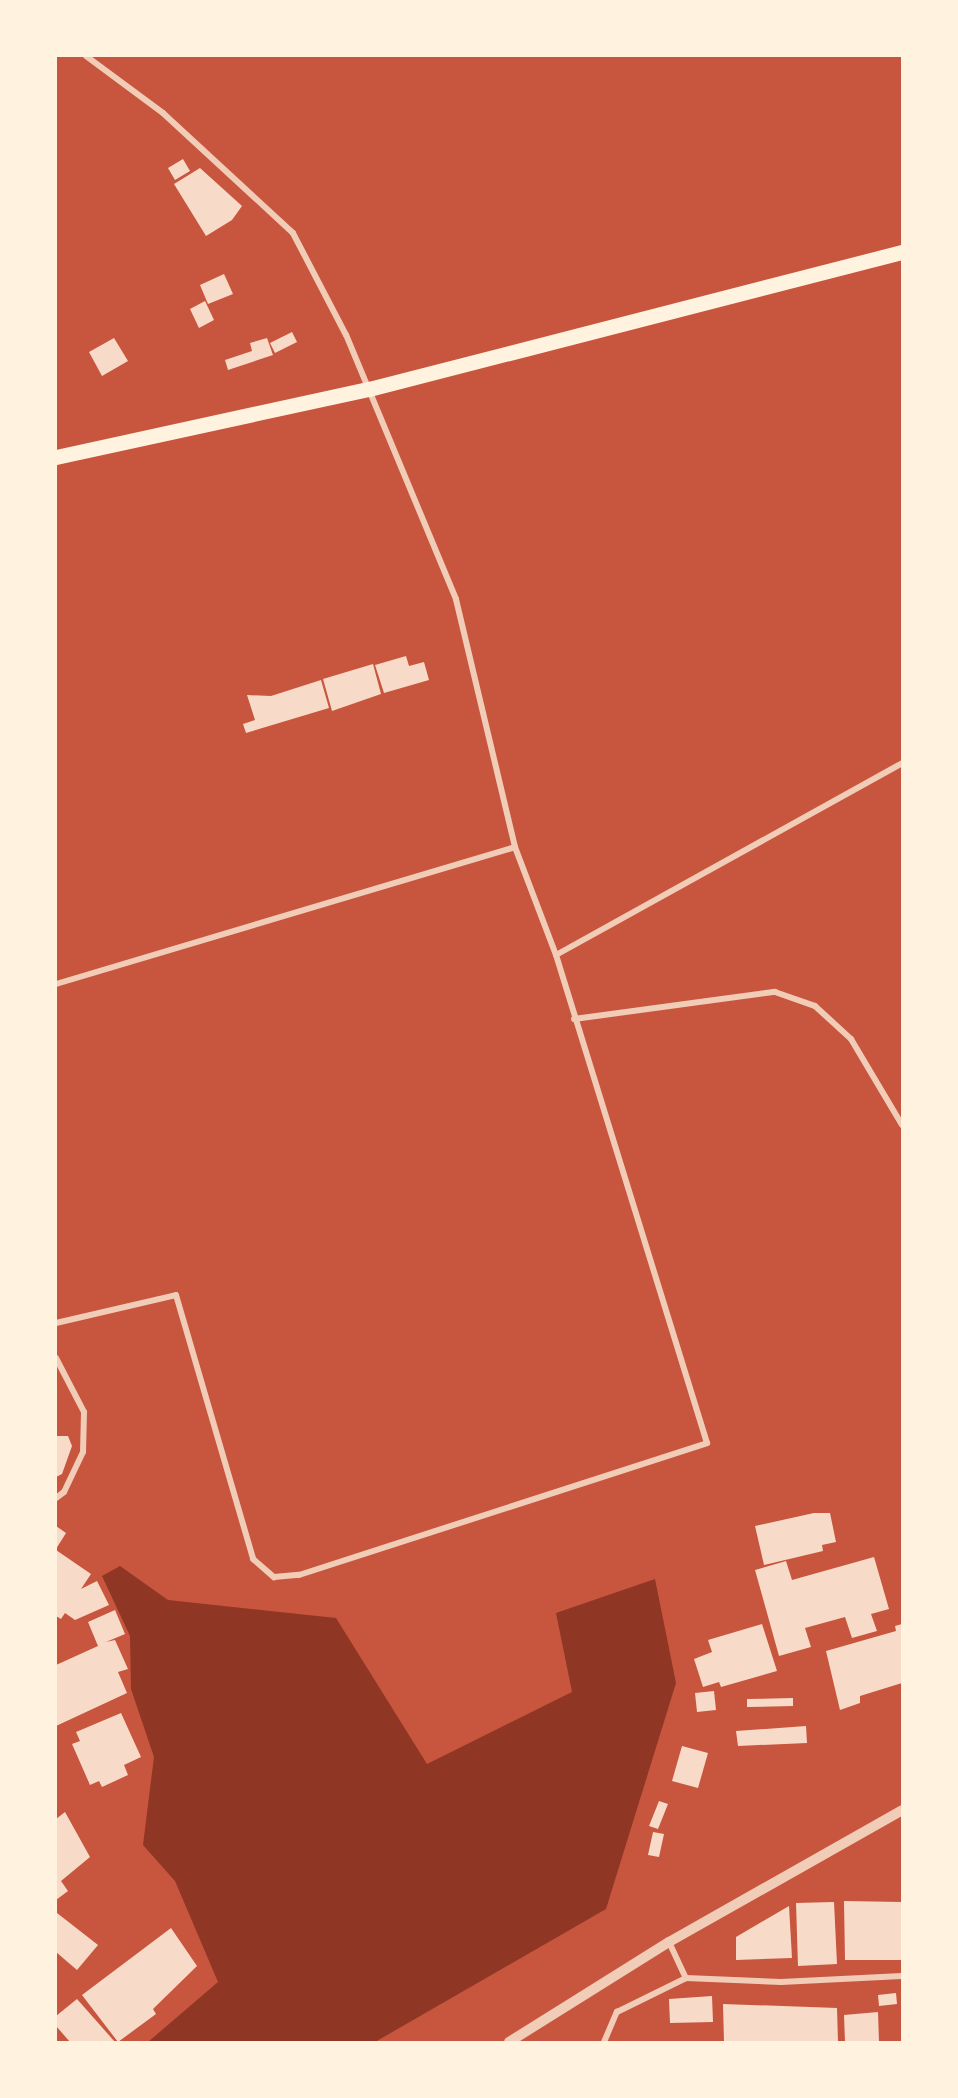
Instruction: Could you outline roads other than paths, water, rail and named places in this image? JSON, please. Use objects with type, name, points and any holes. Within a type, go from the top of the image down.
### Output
[{"type":"main road","points":[[56,457],[369,389],[903,252]]},
{"type":"street","points":[[56,1323],[176,1295],[253,1559],[274,1577],[299,1575],[707,1443],[556,955],[515,848],[456,599],[369,389],[293,233],[163,113],[86,56]]},
{"type":"street","points":[[556,955],[903,763]]},
{"type":"street","points":[[56,984],[515,848]]},
{"type":"street","points":[[574,1019],[775,992],[815,1006],[851,1039],[903,1125]]},
{"type":"street","points":[[56,1358],[84,1412],[83,1452],[64,1492],[56,1498]]},
{"type":"street","points":[[509,2043],[669,1942],[903,1810]]},
{"type":"street","points":[[669,1942],[686,1978]]},
{"type":"street","points":[[604,2043],[617,2012],[686,1978],[781,1982],[903,1976]]}]
